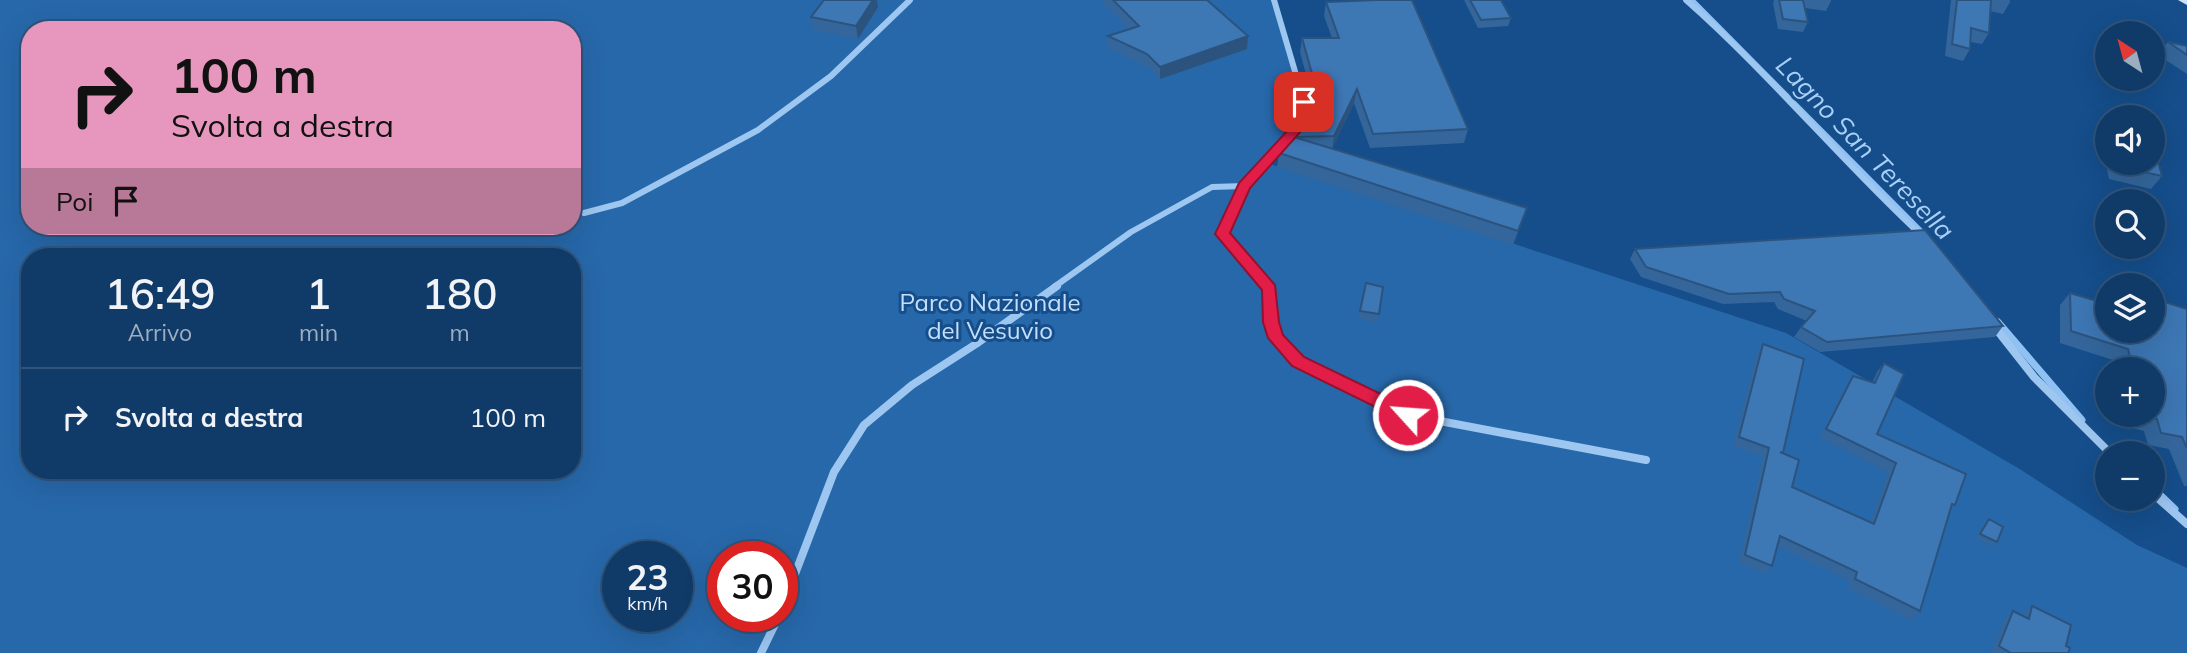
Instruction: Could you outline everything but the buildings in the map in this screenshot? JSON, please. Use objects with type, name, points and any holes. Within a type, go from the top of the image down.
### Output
[{"type":"street","points":[[584,213],[622,202],[758,130],[831,76],[910,0]]},
{"type":"street","points":[[1274,0],[1304,102],[1296,130],[1244,186],[1223,234],[1269,289],[1271,322],[1276,338],[1298,361],[1408,415],[1646,460]]},
{"type":"street","points":[[1686,0],[1736,44],[1867,185],[1933,246]]},
{"type":"street","points":[[798,566],[834,472],[864,425],[912,385],[976,344],[1131,232],[1212,187],[1244,186]]},
{"type":"street","points":[[1991,323],[2034,377],[2098,441]]},
{"type":"street","points":[[2165,505],[2187,524]]},
{"type":"street","points":[[761,653],[771,632]]},
{"type":"green space","name":"Parco Nazionale del Vesuvio","points":[[0,0],[1275,0],[1304,96],[1306,116],[1267,163],[1786,333],[2018,468],[2137,545],[2187,568],[2187,653],[0,653]]},
{"type":"waterway","name":"Lagno San Teresella","points":[[1692,0],[1926,236]]},
{"type":"waterway","name":"Lagno San Teresella","points":[[1998,322],[2082,420]]},
{"type":"waterway","name":"Lagno San Teresella","points":[[2165,499],[2175,509]]},
{"type":"route","points":[[1304,102],[1296,130],[1244,186],[1223,234],[1269,289],[1271,322],[1276,338],[1298,361],[1408,415]]}]
